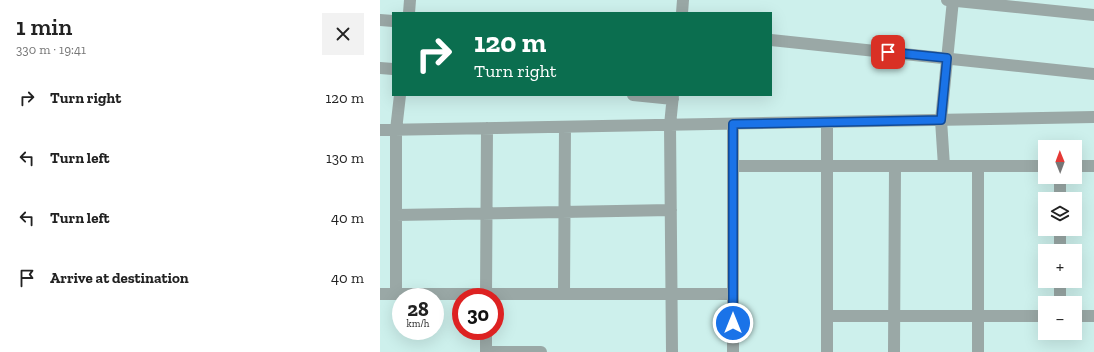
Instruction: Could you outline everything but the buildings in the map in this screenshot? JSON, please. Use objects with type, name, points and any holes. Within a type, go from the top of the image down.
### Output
[{"type":"street","points":[[409,12],[410,0]]},
{"type":"street","points":[[682,12],[683,0]]},
{"type":"street","points":[[944,166],[941,120],[951,0],[1040,5],[1094,15]]},
{"type":"street","points":[[380,20],[392,21]]},
{"type":"street","points":[[772,40],[1094,74]]},
{"type":"street","points":[[380,68],[392,69]]},
{"type":"street","points":[[396,288],[396,130],[400,96]]},
{"type":"street","points":[[653,96],[673,97],[670,125],[672,352]]},
{"type":"street","points":[[380,130],[1094,117]]},
{"type":"street","points":[[827,122],[827,352]]},
{"type":"street","points":[[733,124],[733,352]]},
{"type":"street","points":[[564,294],[565,127]]},
{"type":"street","points":[[486,288],[487,128]]},
{"type":"street","points":[[733,166],[1038,166]]},
{"type":"street","points":[[894,352],[895,166]]},
{"type":"street","points":[[978,166],[978,352]]},
{"type":"street","points":[[1082,166],[1094,166]]},
{"type":"street","points":[[396,215],[671,210]]},
{"type":"street","points":[[380,294],[392,294]]},
{"type":"street","points":[[504,296],[733,294]]},
{"type":"street","points":[[827,316],[1038,316]]},
{"type":"street","points":[[1082,316],[1094,316]]},
{"type":"street","points":[[486,340],[486,352],[541,352]]},
{"type":"route","points":[[733,323],[733,124],[941,120],[947,58],[888,52]]}]
